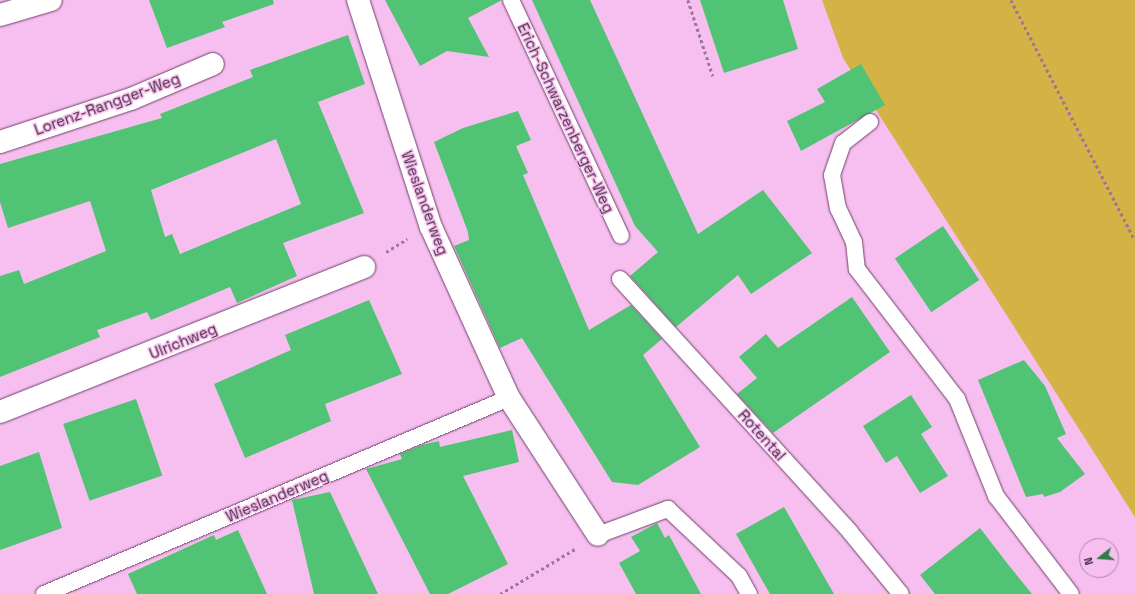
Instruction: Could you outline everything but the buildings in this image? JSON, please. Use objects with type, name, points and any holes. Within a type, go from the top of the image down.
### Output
[{"type":"street","points":[[0,15],[51,0]]},
{"type":"street","name":"Wieslanderweg","points":[[358,0],[430,227],[509,398],[598,535]]},
{"type":"street","name":"Lorenz-Rangger-Weg","points":[[0,142],[131,99],[213,64]]},
{"type":"street","name":"Ulrichweg","points":[[0,412],[364,267]]},
{"type":"lane","name":"Erich-Schwarzenberger-Weg","points":[[511,0],[620,236]]},
{"type":"lane","points":[[870,122],[843,143],[832,175],[838,208],[854,242],[858,269],[957,399],[996,496],[1071,594]]},
{"type":"lane","name":"Rotental","points":[[620,279],[850,532],[901,594]]},
{"type":"lane","name":"Wieslanderweg","points":[[44,594],[509,398]]},
{"type":"lane","name":"Wieslanderweg","points":[[598,535],[668,509],[739,576],[748,594]]},
{"type":"path","points":[[688,0],[713,76]]},
{"type":"path","points":[[1011,0],[1135,240]]},
{"type":"path","points":[[364,267],[397,244],[430,227]]},
{"type":"path","points":[[500,594],[547,566]]},
{"type":"shaded area","points":[[822,0],[1135,0],[1135,517],[843,58]]}]
